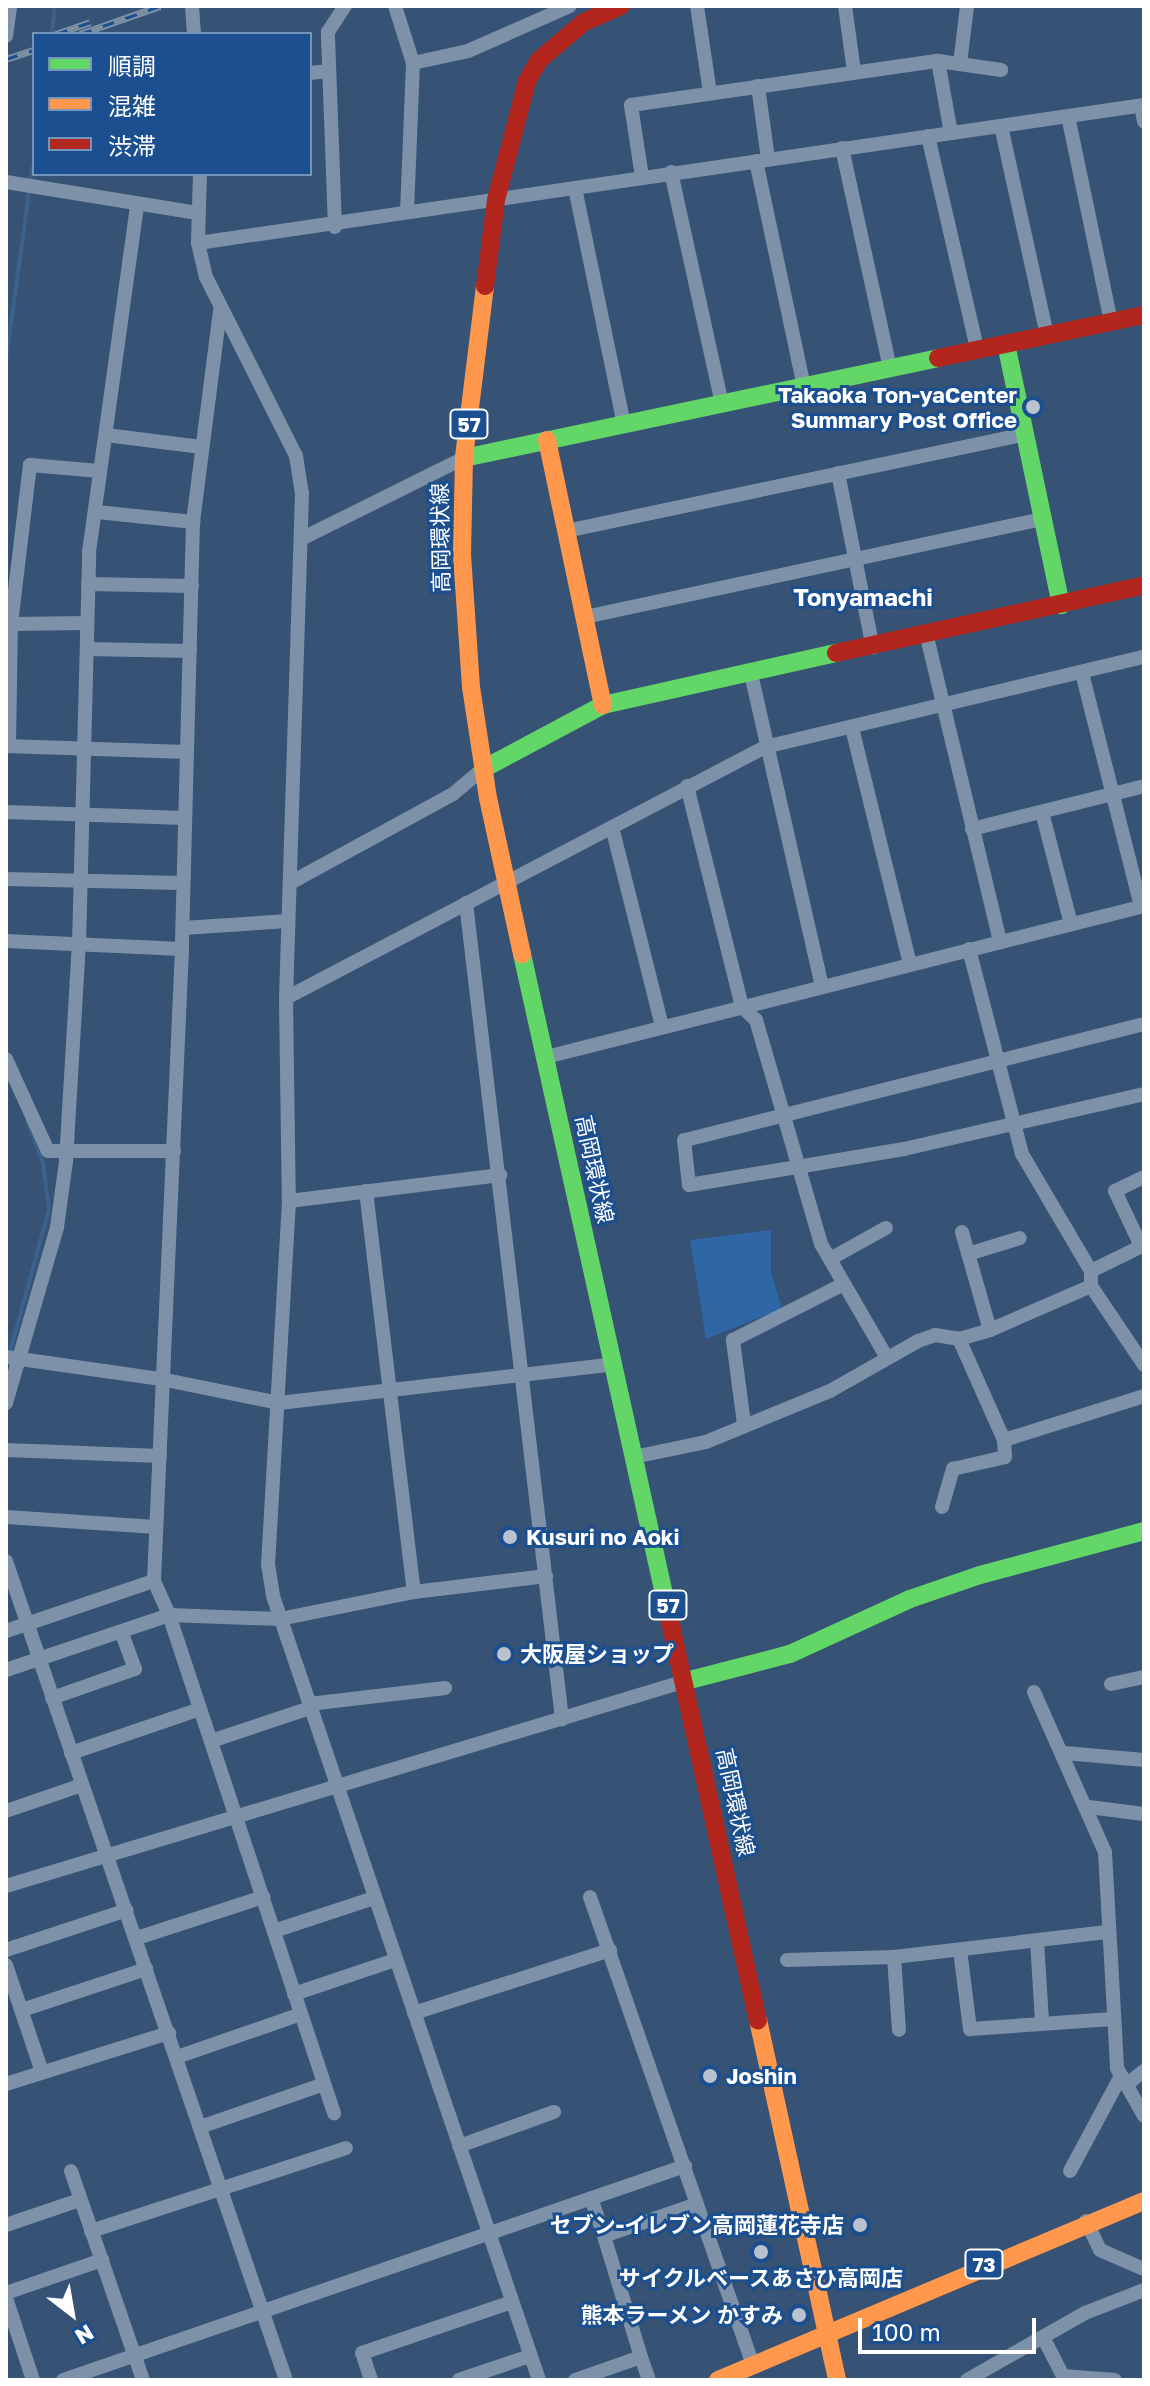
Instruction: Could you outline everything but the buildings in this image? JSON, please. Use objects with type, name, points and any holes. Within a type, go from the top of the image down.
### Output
[{"type":"main road","name":"高岡環状線","points":[[621,6],[584,22],[539,60],[527,81],[496,200],[464,458],[465,602],[483,769],[686,1681],[837,2380]]},
{"type":"main road","points":[[464,458],[1144,315]]},
{"type":"main road","points":[[1006,344],[1061,605]]},
{"type":"main road","points":[[547,440],[603,705]]},
{"type":"main road","points":[[483,769],[603,705],[927,637],[1144,586]]},
{"type":"main road","points":[[686,1681],[790,1654],[910,1599],[980,1575],[1144,1531]]},
{"type":"main road","name":"73","points":[[718,2380],[825,2331],[1086,2221],[1144,2201]]},
{"type":"street","points":[[6,36],[10,6]]},
{"type":"street","points":[[192,6],[194,32]]},
{"type":"street","points":[[335,227],[328,32],[345,6]]},
{"type":"street","points":[[395,6],[413,63],[407,212]]},
{"type":"street","points":[[413,63],[468,51],[570,6]]},
{"type":"street","points":[[697,6],[710,93]]},
{"type":"street","points":[[845,6],[854,72]]},
{"type":"street","points":[[960,64],[967,6]]},
{"type":"street","points":[[642,177],[631,105],[938,61],[1001,70]]},
{"type":"street","points":[[938,61],[951,133]]},
{"type":"street","points":[[312,73],[329,71]]},
{"type":"street","points":[[758,86],[762,160],[804,386]]},
{"type":"street","points":[[198,243],[335,227],[407,212],[671,172],[1142,105],[1144,122]]},
{"type":"street","points":[[1068,116],[1111,322]]},
{"type":"street","points":[[1001,126],[1047,336]]},
{"type":"street","points":[[928,136],[977,349]]},
{"type":"street","points":[[842,148],[890,368]]},
{"type":"street","points":[[671,172],[722,404]]},
{"type":"street","points":[[200,176],[198,243],[220,311],[296,456],[301,539],[286,998],[289,1201],[268,1564],[280,1619],[539,2380]]},
{"type":"street","points":[[6,182],[198,213]]},
{"type":"street","points":[[575,188],[624,424]]},
{"type":"street","points":[[6,1403],[14,1358],[57,1227],[66,1150],[79,944],[88,584],[100,471],[137,204]]},
{"type":"street","points":[[220,311],[193,522],[183,928],[154,1581],[169,1615],[334,2113]]},
{"type":"street","points":[[566,531],[1025,434]]},
{"type":"street","points":[[106,435],[201,447]]},
{"type":"street","points":[[301,539],[464,458]]},
{"type":"street","points":[[100,471],[30,465],[11,624],[8,746],[187,752]]},
{"type":"street","points":[[838,473],[873,648]]},
{"type":"street","points":[[97,512],[193,522]]},
{"type":"street","points":[[585,617],[1043,519]]},
{"type":"street","points":[[88,584],[192,586]]},
{"type":"street","points":[[11,624],[87,623]]},
{"type":"street","points":[[927,637],[1000,942]]},
{"type":"street","points":[[87,649],[190,651]]},
{"type":"street","points":[[286,998],[765,747],[942,708],[1144,657]]},
{"type":"street","points":[[546,1057],[1143,906],[1082,673]]},
{"type":"street","points":[[751,674],[765,747],[822,987]]},
{"type":"street","points":[[852,728],[910,964]]},
{"type":"street","points":[[290,883],[453,794],[483,769]]},
{"type":"street","points":[[687,786],[742,1007],[756,1020],[795,1167],[830,1259],[886,1356]]},
{"type":"street","points":[[972,829],[1144,786]]},
{"type":"street","points":[[6,812],[185,818]]},
{"type":"street","points":[[1042,812],[1071,924]]},
{"type":"street","points":[[612,827],[662,1026]]},
{"type":"street","points":[[6,879],[182,883]]},
{"type":"street","points":[[466,903],[562,1719]]},
{"type":"street","points":[[183,928],[288,921]]},
{"type":"street","points":[[6,941],[182,949]]},
{"type":"street","points":[[969,949],[1022,1154],[1144,1365]]},
{"type":"street","points":[[1144,1024],[684,1140],[689,1185],[1015,1124],[1144,1094]]},
{"type":"street","points":[[6,1059],[48,1151],[174,1151]]},
{"type":"street","points":[[289,1201],[500,1175]]},
{"type":"street","points":[[634,1457],[706,1442],[830,1391],[886,1356],[935,1335],[959,1339],[990,1330],[1091,1278],[1142,1245],[1115,1191],[1144,1177]]},
{"type":"street","points":[[366,1191],[414,1592]]},
{"type":"street","points":[[830,1259],[886,1228]]},
{"type":"street","points":[[962,1232],[990,1330]]},
{"type":"street","points":[[968,1254],[1020,1238]]},
{"type":"street","points":[[744,1424],[733,1340],[844,1284]]},
{"type":"street","points":[[942,1507],[953,1469],[1005,1457],[1004,1440],[959,1339]]},
{"type":"street","points":[[14,1358],[161,1379],[279,1403],[614,1364]]},
{"type":"street","points":[[1004,1440],[1144,1396]]},
{"type":"street","points":[[6,1450],[160,1456]]},
{"type":"street","points":[[6,1517],[156,1527]]},
{"type":"street","points":[[6,1561],[263,2311],[280,2378]]},
{"type":"street","points":[[6,1670],[169,1615],[280,1619],[414,1592],[546,1576]]},
{"type":"street","points":[[6,1631],[154,1581]]},
{"type":"street","points":[[52,1698],[135,1669],[121,1631]]},
{"type":"street","points":[[1111,1684],[1144,1677]]},
{"type":"street","points":[[6,1886],[686,1681]]},
{"type":"street","points":[[211,1741],[309,1706],[445,1688]]},
{"type":"street","points":[[1034,1692],[1089,1807],[1105,1852],[1113,2019],[1123,2081],[1144,2116]]},
{"type":"street","points":[[71,1753],[200,1709]]},
{"type":"street","points":[[1065,1753],[1144,1760]]},
{"type":"street","points":[[6,1811],[82,1785]]},
{"type":"street","points":[[1089,1807],[1144,1814]]},
{"type":"street","points":[[137,1938],[263,1897]]},
{"type":"street","points":[[590,1897],[753,2366]]},
{"type":"street","points":[[274,1931],[374,1898]]},
{"type":"street","points":[[6,1950],[127,1910]]},
{"type":"street","points":[[787,1960],[894,1957],[1107,1932]]},
{"type":"street","points":[[1037,1941],[1042,2021]]},
{"type":"street","points":[[414,2013],[610,1950]]},
{"type":"street","points":[[960,1950],[970,2029],[1042,2021],[1113,2019]]},
{"type":"street","points":[[894,1957],[899,2030]]},
{"type":"street","points":[[294,1994],[395,1960]]},
{"type":"street","points":[[6,1965],[42,2072]]},
{"type":"street","points":[[22,2010],[146,1969]]},
{"type":"street","points":[[177,2057],[301,2014]]},
{"type":"street","points":[[6,2084],[169,2033]]},
{"type":"street","points":[[1070,2171],[1123,2081],[1144,2071]]},
{"type":"street","points":[[200,2127],[324,2084]]},
{"type":"street","points":[[459,2146],[554,2112]]},
{"type":"street","points":[[91,2231],[346,2148]]},
{"type":"street","points":[[63,2380],[685,2166]]},
{"type":"street","points":[[71,2171],[143,2380]]},
{"type":"street","points":[[591,2198],[649,2380]]},
{"type":"street","points":[[6,2225],[80,2200]]},
{"type":"street","points":[[604,2236],[697,2204]]},
{"type":"street","points":[[1086,2221],[1100,2250],[1144,2269]]},
{"type":"street","points":[[33,2380],[6,2296],[102,2260]]},
{"type":"street","points":[[973,2379],[1085,2313],[1144,2290]]},
{"type":"street","points":[[371,2380],[362,2353],[512,2302]]},
{"type":"street","points":[[1043,2337],[1064,2378],[1115,2380]]},
{"type":"street","points":[[459,2380],[530,2356]]},
{"type":"street","points":[[575,2380],[641,2357]]},
{"type":"shaded area","points":[[771,1230],[771,1272],[782,1309],[706,1339],[690,1240]]},
{"type":"waterway","points":[[52,32],[55,6]]},
{"type":"waterway","points":[[30,182],[32,172]]},
{"type":"waterway","points":[[6,360],[29,191]]},
{"type":"waterway","points":[[9,1355],[49,1210],[43,1162],[27,1121]]},
{"type":"railway","points":[[86,32],[160,6]]},
{"type":"railway","points":[[62,32],[90,22]]},
{"type":"railway","points":[[6,59],[32,51]]},
{"type":"traffic: fast","points":[[1006,344],[1061,605]]},
{"type":"traffic: fast","points":[[464,458],[938,358]]},
{"type":"traffic: fast","points":[[483,769],[603,705],[836,653]]},
{"type":"traffic: fast","points":[[522,954],[670,1621]]},
{"type":"traffic: fast","points":[[686,1681],[790,1654],[910,1599],[980,1575],[1144,1531]]},
{"type":"traffic: slow","points":[[485,286],[464,458],[462,555],[471,687],[488,798],[522,954]]},
{"type":"traffic: slow","points":[[547,440],[603,705]]},
{"type":"traffic: slow","points":[[758,2020],[837,2380]]},
{"type":"traffic: slow","points":[[718,2380],[1144,2201]]},
{"type":"traffic: jam","points":[[485,286],[496,200],[527,81],[539,60],[584,22],[621,6]]},
{"type":"traffic: jam","points":[[938,358],[1144,315]]},
{"type":"traffic: jam","points":[[836,653],[1144,585]]},
{"type":"traffic: jam","points":[[670,1621],[758,2020]]},
{"type":"place","name":"Takaoka Ton-yaCenter Summary Post Office","points":[[1033,407]]},
{"type":"place","name":"Kusuri no Aoki","points":[[510,1537]]},
{"type":"place","name":"大阪屋ショップ","points":[[504,1654]]},
{"type":"place","name":"Joshin","points":[[710,2076]]},
{"type":"place","name":"セブン-イレブン高岡蓮花寺店","points":[[860,2225]]},
{"type":"place","name":"サイクルベースあさひ高岡店","points":[[761,2252]]},
{"type":"place","name":"熊本ラーメン かすみ","points":[[799,2315]]},
{"type":"district","name":"Tonyamachi","points":[[863,597]]}]
